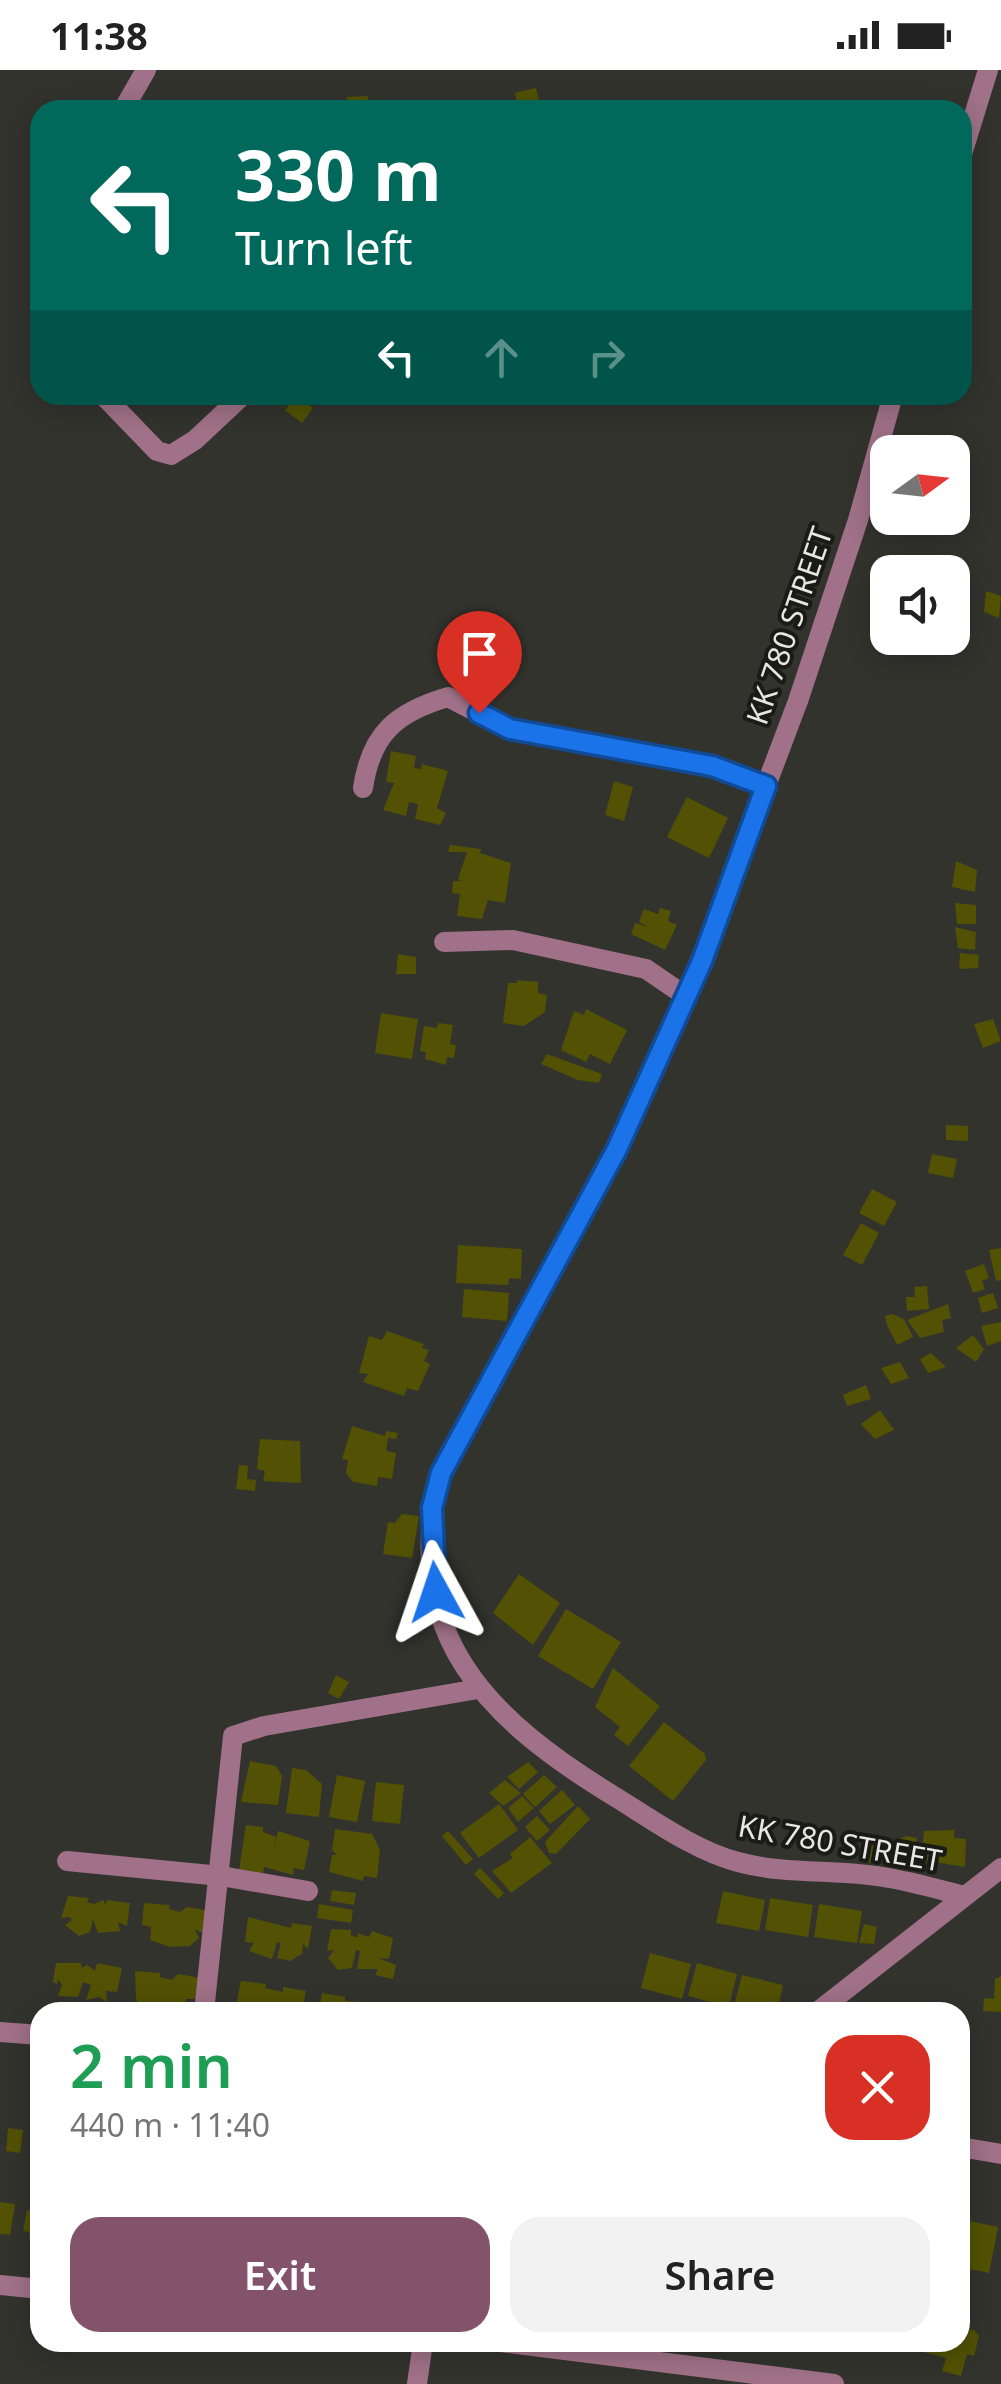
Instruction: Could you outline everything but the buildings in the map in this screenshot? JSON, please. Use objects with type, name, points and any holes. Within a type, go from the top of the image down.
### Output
[{"type":"street","points":[[129,100],[146,70]]},
{"type":"street","points":[[972,122],[988,70]]},
{"type":"street","points":[[113,405],[157,451],[171,454],[195,440],[232,405]]},
{"type":"street","name":"KK 780 STREET","points":[[890,405],[858,520],[687,998],[617,1149],[441,1473],[432,1508],[436,1592],[458,1663],[507,1719],[585,1780],[655,1823],[736,1862],[786,1871],[882,1876],[964,1896]]},
{"type":"street","points":[[363,788],[368,754],[410,708],[448,698],[510,729],[712,766],[766,786]]},
{"type":"street","points":[[444,942],[514,940],[646,969],[687,998]]},
{"type":"street","points":[[205,2002],[233,1736],[264,1726],[478,1688]]},
{"type":"street","points":[[67,1861],[221,1876],[308,1891]]},
{"type":"street","points":[[830,2002],[964,1896],[996,1878]]},
{"type":"street","points":[[0,2032],[30,2034]]},
{"type":"street","points":[[970,2148],[1001,2154]]},
{"type":"street","points":[[0,2285],[30,2287]]},
{"type":"street","points":[[417,2384],[422,2352]]},
{"type":"street","points":[[580,2352],[834,2384]]},
{"type":"route","points":[[436,1592],[432,1508],[441,1473],[617,1149],[702,961],[766,786],[712,766],[510,729],[479,713]]}]
